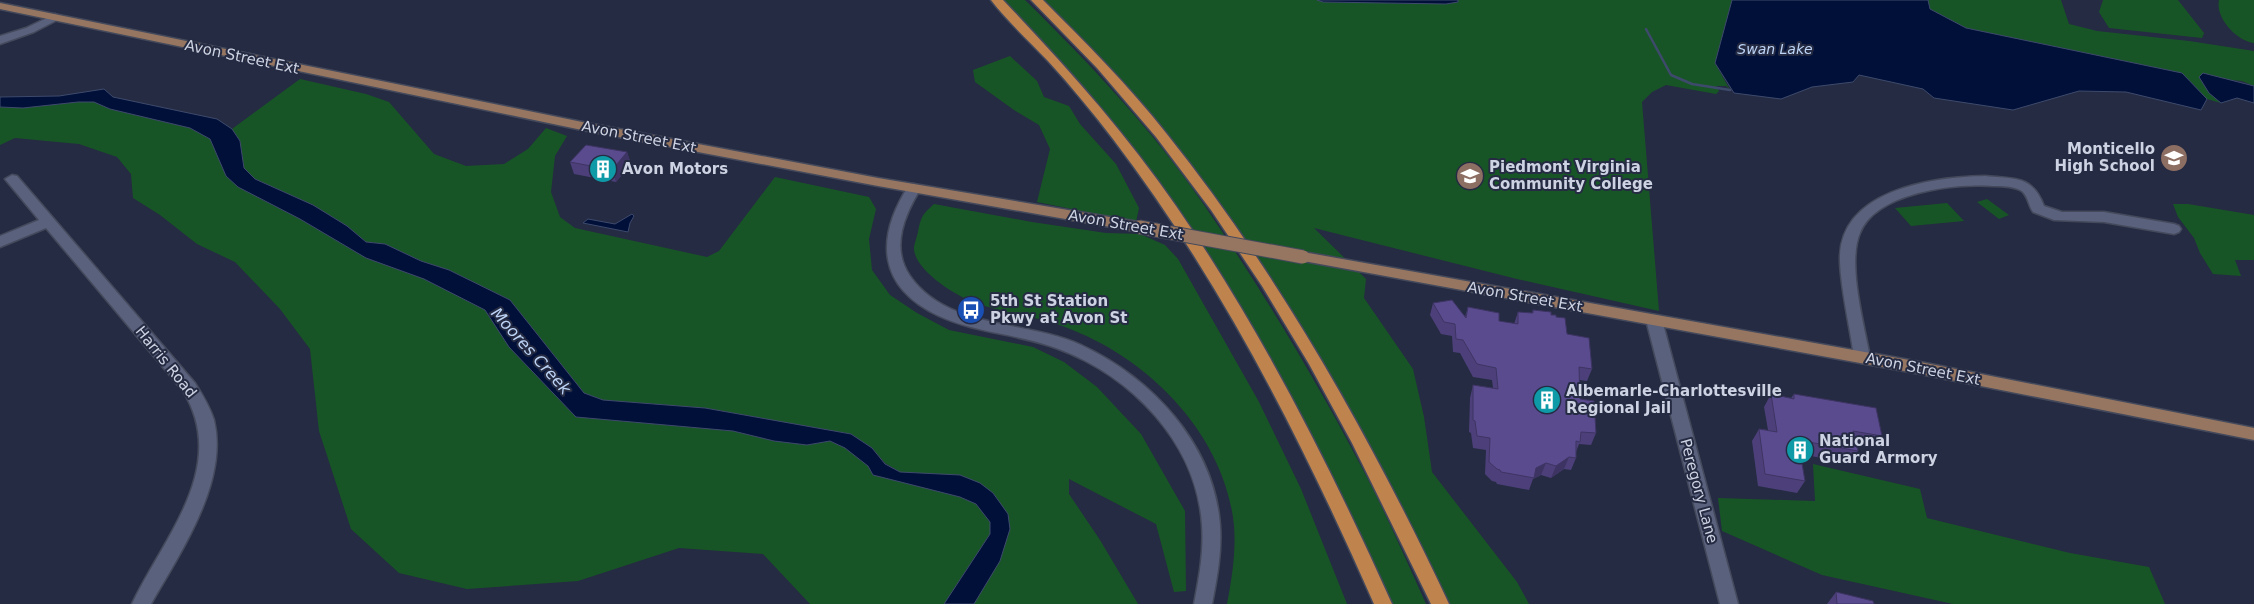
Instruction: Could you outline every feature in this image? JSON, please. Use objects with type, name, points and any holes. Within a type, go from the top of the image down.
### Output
[{"type":"highway","points":[[997,0],[1059,64],[1128,147],[1168,202],[1232,302],[1309,443],[1383,604]]},
{"type":"highway","points":[[1037,0],[1114,79],[1187,166],[1220,212],[1299,332],[1343,408],[1403,524],[1440,604]]},
{"type":"main road","name":"Avon Street Ext","points":[[0,6],[519,114],[914,188],[1862,357],[2254,434]]},
{"type":"street","points":[[0,40],[30,30],[55,17]]},
{"type":"street","name":"Harris Road","points":[[12,179],[189,387],[199,403],[206,421],[207,451],[202,482],[185,522],[142,604]]},
{"type":"street","points":[[1862,357],[1847,262],[1848,247],[1859,221],[1875,207],[1889,199],[1947,182],[1995,181],[2024,186],[2031,192],[2038,209],[2046,213],[2078,218],[2105,217],[2174,229]]},
{"type":"street","points":[[914,188],[897,220],[892,244],[897,268],[905,282],[915,292],[935,307],[950,315],[1039,337],[1075,349],[1096,359],[1141,390],[1172,424],[1192,456],[1207,495],[1212,542],[1207,591],[1203,604]]},
{"type":"street","points":[[0,242],[48,221]]},
{"type":"street","name":"Peregory Lane","points":[[1654,320],[1730,604]]},
{"type":"green space","points":[[1000,0],[1025,0],[1049,24],[1096,72],[1140,122],[1202,202],[1271,308],[1314,380],[1374,491],[1426,604],[1387,604],[1269,357],[1217,267],[1157,180],[1114,125],[1056,56]]},
{"type":"green space","name":"Piedmont Virginia Community College","points":[[1037,0],[1317,0],[1323,2],[1446,4],[1458,2],[1458,0],[1732,0],[1715,63],[1730,90],[1726,86],[1716,86],[1719,91],[1716,94],[1666,85],[1652,92],[1642,102],[1659,311],[1517,279],[1314,228],[1366,279],[1364,298],[1413,369],[1424,417],[1432,472],[1517,582],[1529,604],[1440,604],[1343,408],[1187,166]]},
{"type":"green space","points":[[1928,0],[2061,0],[2069,24],[2097,31],[2189,41],[2254,51],[2254,86],[2242,81],[2200,77],[2209,93],[2221,103],[2207,99],[2182,73],[1966,28],[1930,9]]},
{"type":"green space","points":[[2103,0],[2178,0],[2204,33],[2202,38],[2109,28],[2099,12]]},
{"type":"green space","points":[[2219,0],[2254,0],[2254,43],[2241,38],[2229,28],[2220,14]]},
{"type":"green space","points":[[1010,56],[1037,81],[1044,97],[1069,106],[1080,124],[1116,164],[1139,208],[1136,222],[1037,202],[1050,149],[1039,125],[975,82],[973,70]]},
{"type":"green space","points":[[300,79],[366,94],[389,102],[434,154],[466,166],[504,164],[528,149],[546,128],[567,136],[555,156],[551,192],[560,217],[575,228],[707,257],[719,251],[775,177],[869,197],[876,209],[869,239],[872,270],[890,295],[917,313],[949,330],[1033,347],[1064,362],[1097,387],[1141,434],[1185,511],[1186,591],[1174,592],[1156,524],[1069,479],[1069,494],[1100,540],[1138,604],[974,604],[1008,514],[900,472],[885,463],[872,448],[851,434],[705,408],[603,400],[584,393],[510,300],[449,270],[421,261],[385,244],[366,242],[347,226],[313,205],[255,179],[244,168],[240,141],[232,129]]},
{"type":"green space","points":[[94,102],[110,109],[190,128],[210,139],[226,176],[238,187],[300,219],[366,258],[424,279],[485,310],[509,347],[576,417],[733,431],[774,441],[807,445],[830,441],[845,448],[868,466],[873,475],[960,497],[976,504],[990,522],[990,534],[944,604],[810,604],[763,554],[679,548],[578,581],[467,589],[399,573],[351,529],[319,431],[310,349],[280,309],[235,262],[197,244],[160,215],[133,198],[131,174],[117,157],[79,144],[15,138],[0,145],[0,107],[23,108]]},
{"type":"green space","points":[[1987,199],[2009,215],[1999,219],[1977,202]]},
{"type":"green space","points":[[1947,203],[1964,221],[1911,226],[1895,208]]},
{"type":"green space","points":[[934,204],[1106,233],[1140,234],[1165,245],[1178,259],[1259,402],[1301,489],[1347,604],[1227,604],[1233,565],[1234,525],[1227,491],[1214,458],[1196,427],[1174,400],[1148,375],[1119,354],[1088,337],[1056,324],[991,308],[966,299],[936,280],[918,261],[914,247],[921,219]]},
{"type":"green space","points":[[2173,204],[2188,204],[2254,215],[2254,260],[2235,260],[2241,276],[2213,274],[2200,253],[2194,238],[2178,217]]},
{"type":"green space","points":[[1813,464],[1920,489],[1927,518],[2070,553],[2149,567],[2165,604],[1953,604],[1822,575],[1722,531],[1718,498],[1815,501]]},
{"type":"water","points":[[1317,0],[1458,0],[1458,2],[1446,4],[1323,2]]},
{"type":"water","name":"Swan Lake","points":[[1732,0],[1928,0],[1930,9],[1966,28],[2182,73],[2207,99],[2201,110],[2126,92],[2079,91],[2013,110],[1934,98],[1923,89],[1859,75],[1853,82],[1812,87],[1781,99],[1734,93],[1715,63]]},
{"type":"water","points":[[2203,73],[2254,86],[2254,103],[2237,98],[2221,103],[2209,93],[2199,77]]},
{"type":"water","name":"Moores Creek","points":[[104,89],[113,97],[217,119],[232,129],[240,141],[244,168],[255,179],[313,205],[347,226],[366,242],[385,244],[421,261],[449,270],[510,300],[584,393],[603,400],[705,408],[851,434],[872,448],[885,464],[900,472],[960,475],[980,483],[993,493],[1008,514],[1010,529],[1000,561],[974,604],[944,604],[990,534],[990,522],[976,504],[960,497],[873,475],[868,466],[845,448],[830,441],[807,445],[774,441],[733,431],[576,417],[509,347],[485,310],[424,279],[366,258],[300,219],[238,187],[226,176],[210,139],[190,128],[110,109],[94,102],[23,108],[0,107],[0,97],[59,96]]},
{"type":"water","points":[[632,214],[634,216],[628,232],[583,223],[588,219],[615,224]]},
{"type":"building","points":[[586,145],[627,152],[612,170],[570,162]]},
{"type":"building","name":"Albemarle-Charlottesville Regional Jail","points":[[1452,300],[1466,318],[1468,307],[1499,313],[1499,321],[1518,324],[1518,312],[1533,313],[1533,310],[1551,312],[1551,315],[1565,318],[1567,334],[1589,338],[1592,369],[1579,367],[1580,399],[1594,401],[1596,433],[1581,432],[1580,442],[1576,441],[1576,458],[1569,457],[1556,466],[1546,463],[1536,468],[1534,478],[1501,472],[1489,462],[1490,438],[1477,436],[1475,421],[1473,420],[1473,385],[1498,389],[1496,368],[1477,364],[1463,340],[1456,339],[1455,324],[1444,322],[1433,303]]},
{"type":"building","name":"National Guard Armory","points":[[1771,394],[1794,399],[1794,394],[1876,408],[1882,436],[1853,431],[1858,451],[1798,440],[1805,481],[1765,474],[1759,429],[1777,432]]},
{"type":"building","points":[[1836,592],[1873,601],[1874,604],[1837,604]]},
{"type":"waterway","points":[[1646,29],[1671,75],[1692,84],[1730,90]]},
{"type":"place","name":"Monticello High School","points":[[2174,158]]},
{"type":"place","name":"Avon Motors","points":[[603,169]]},
{"type":"place","name":"Piedmont Virginia Community College","points":[[1470,176]]},
{"type":"place","name":"5th St Station Pkwy at Avon St","points":[[971,310]]},
{"type":"place","name":"Albemarle-Charlottesville Regional Jail","points":[[1547,400]]},
{"type":"place","name":"National Guard Armory","points":[[1800,450]]}]
